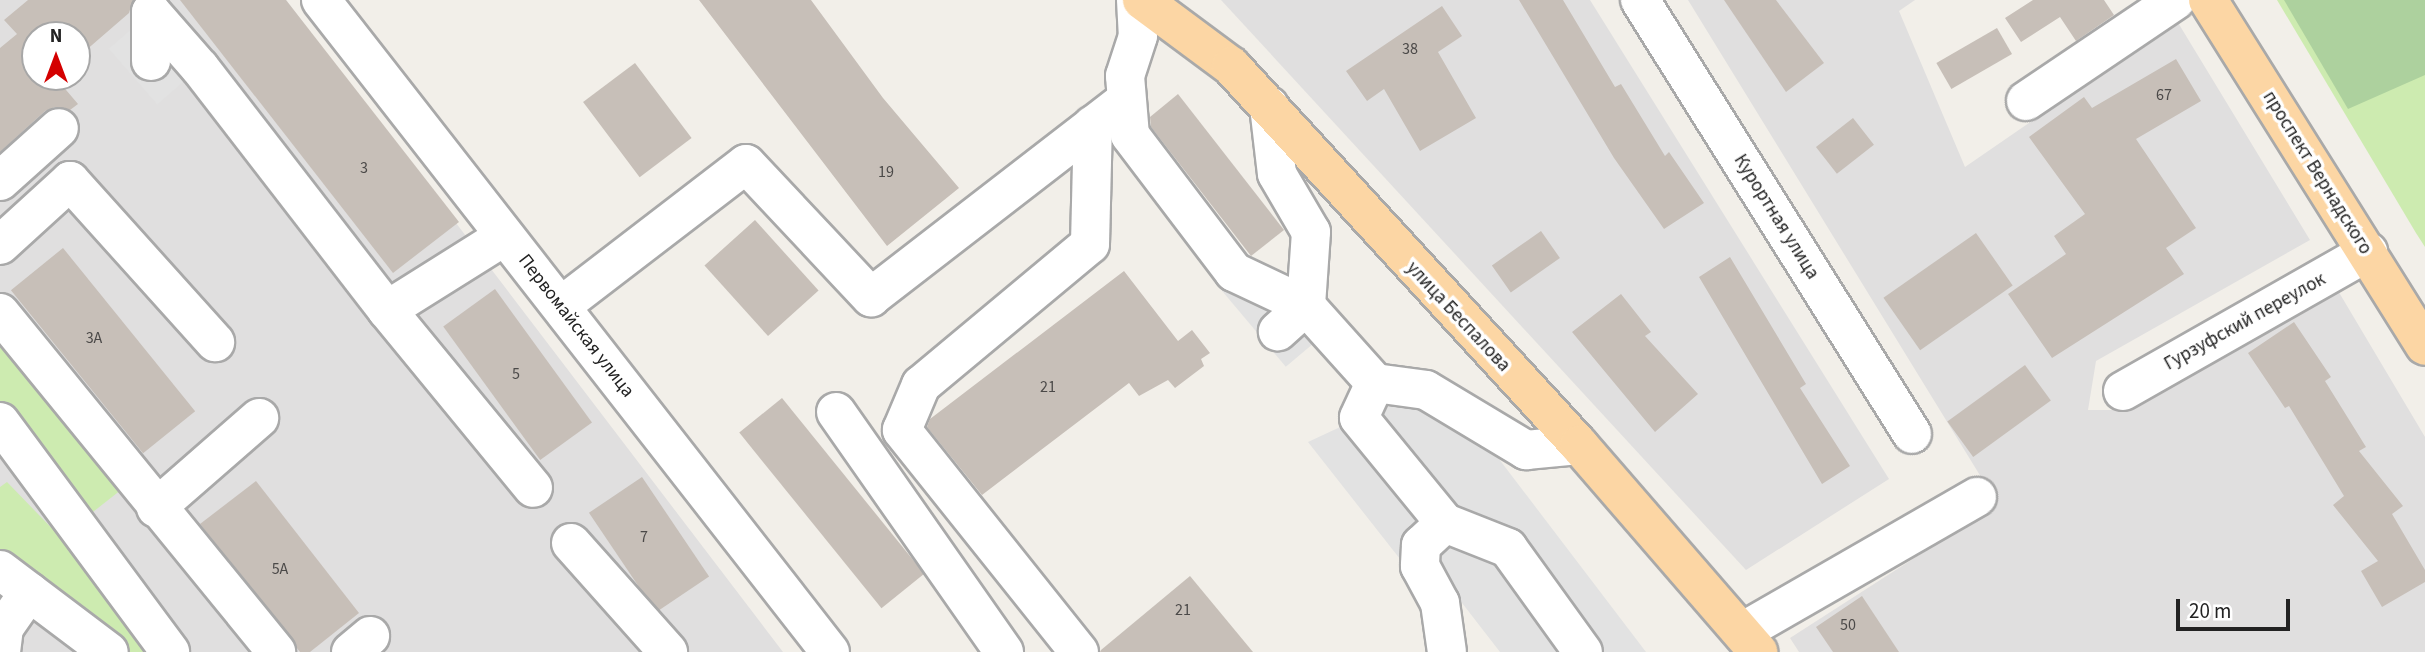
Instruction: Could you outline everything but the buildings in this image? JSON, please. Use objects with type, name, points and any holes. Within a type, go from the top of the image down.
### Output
[{"type":"main road","name":"улица Беспалова","points":[[1139,0],[1210,48],[1269,106],[1426,284],[1579,445],[1750,642]]},
{"type":"main road","name":"проспект Вернадского","points":[[2208,0],[2425,346]]},
{"type":"street","name":"Первомайская улица","points":[[321,0],[830,652]]},
{"type":"street","points":[[1139,0],[1138,36],[1125,76],[1125,101],[1130,135],[1234,272],[1306,306],[1375,383],[1426,390],[1526,450],[1579,445]]},
{"type":"street","name":"Курортная улица","points":[[1640,0],[1912,434]]},
{"type":"street","points":[[2026,101],[2176,0]]},
{"type":"street","points":[[151,61],[151,12],[200,68],[387,310],[533,488]]},
{"type":"street","points":[[561,306],[746,164],[871,297],[1125,101]]},
{"type":"street","points":[[1269,106],[1277,174],[1311,232],[1306,306],[1278,331]]},
{"type":"street","points":[[1079,652],[902,430],[921,385],[1090,244],[1093,125]]},
{"type":"street","points":[[0,181],[59,128]]},
{"type":"street","points":[[0,245],[70,181],[215,342]]},
{"type":"street","points":[[387,310],[505,236]]},
{"type":"street","name":"Гурзуфский переулок","points":[[2123,391],[2368,252]]},
{"type":"street","points":[[0,313],[156,508],[276,652]]},
{"type":"street","points":[[1375,383],[1359,418],[1445,523],[1508,548],[1583,652]]},
{"type":"street","points":[[836,412],[1004,652]]},
{"type":"street","points":[[156,508],[259,418]]},
{"type":"street","points":[[0,422],[170,652]]},
{"type":"street","points":[[1750,642],[1978,497]]},
{"type":"street","points":[[1445,523],[1420,545],[1420,566],[1440,603],[1447,652]]},
{"type":"street","points":[[571,543],[668,652]]},
{"type":"street","points":[[1,652],[14,581],[109,652]]},
{"type":"shaded area","points":[[0,0],[286,0],[783,652],[0,652]]},
{"type":"shaded area","points":[[1221,0],[1590,0],[1889,479],[1746,570]]},
{"type":"shaded area","points":[[1688,0],[1915,0],[1899,11],[1965,167],[2177,21],[2310,240],[2096,361],[2088,410],[2119,410],[2334,284],[2425,437],[2425,652],[1799,652],[1790,638],[1972,521],[1981,477]]},
{"type":"shaded area","points":[[151,12],[200,68],[157,105],[109,49]]},
{"type":"shaded area","points":[[1250,265],[1315,342],[1286,367],[1221,289]]},
{"type":"shaded area","points":[[1409,395],[1499,459],[1646,652],[1500,652],[1428,559],[1411,573],[1308,442]]},
{"type":"green space","points":[[2277,0],[2425,0],[2425,247],[2416,233]]},
{"type":"green space","points":[[2284,0],[2425,0],[2425,75],[2348,109]]},
{"type":"green space","points":[[0,339],[126,486],[84,519],[0,410]]},
{"type":"green space","points":[[7,482],[101,579],[160,652],[120,652],[0,555],[0,487]]}]
